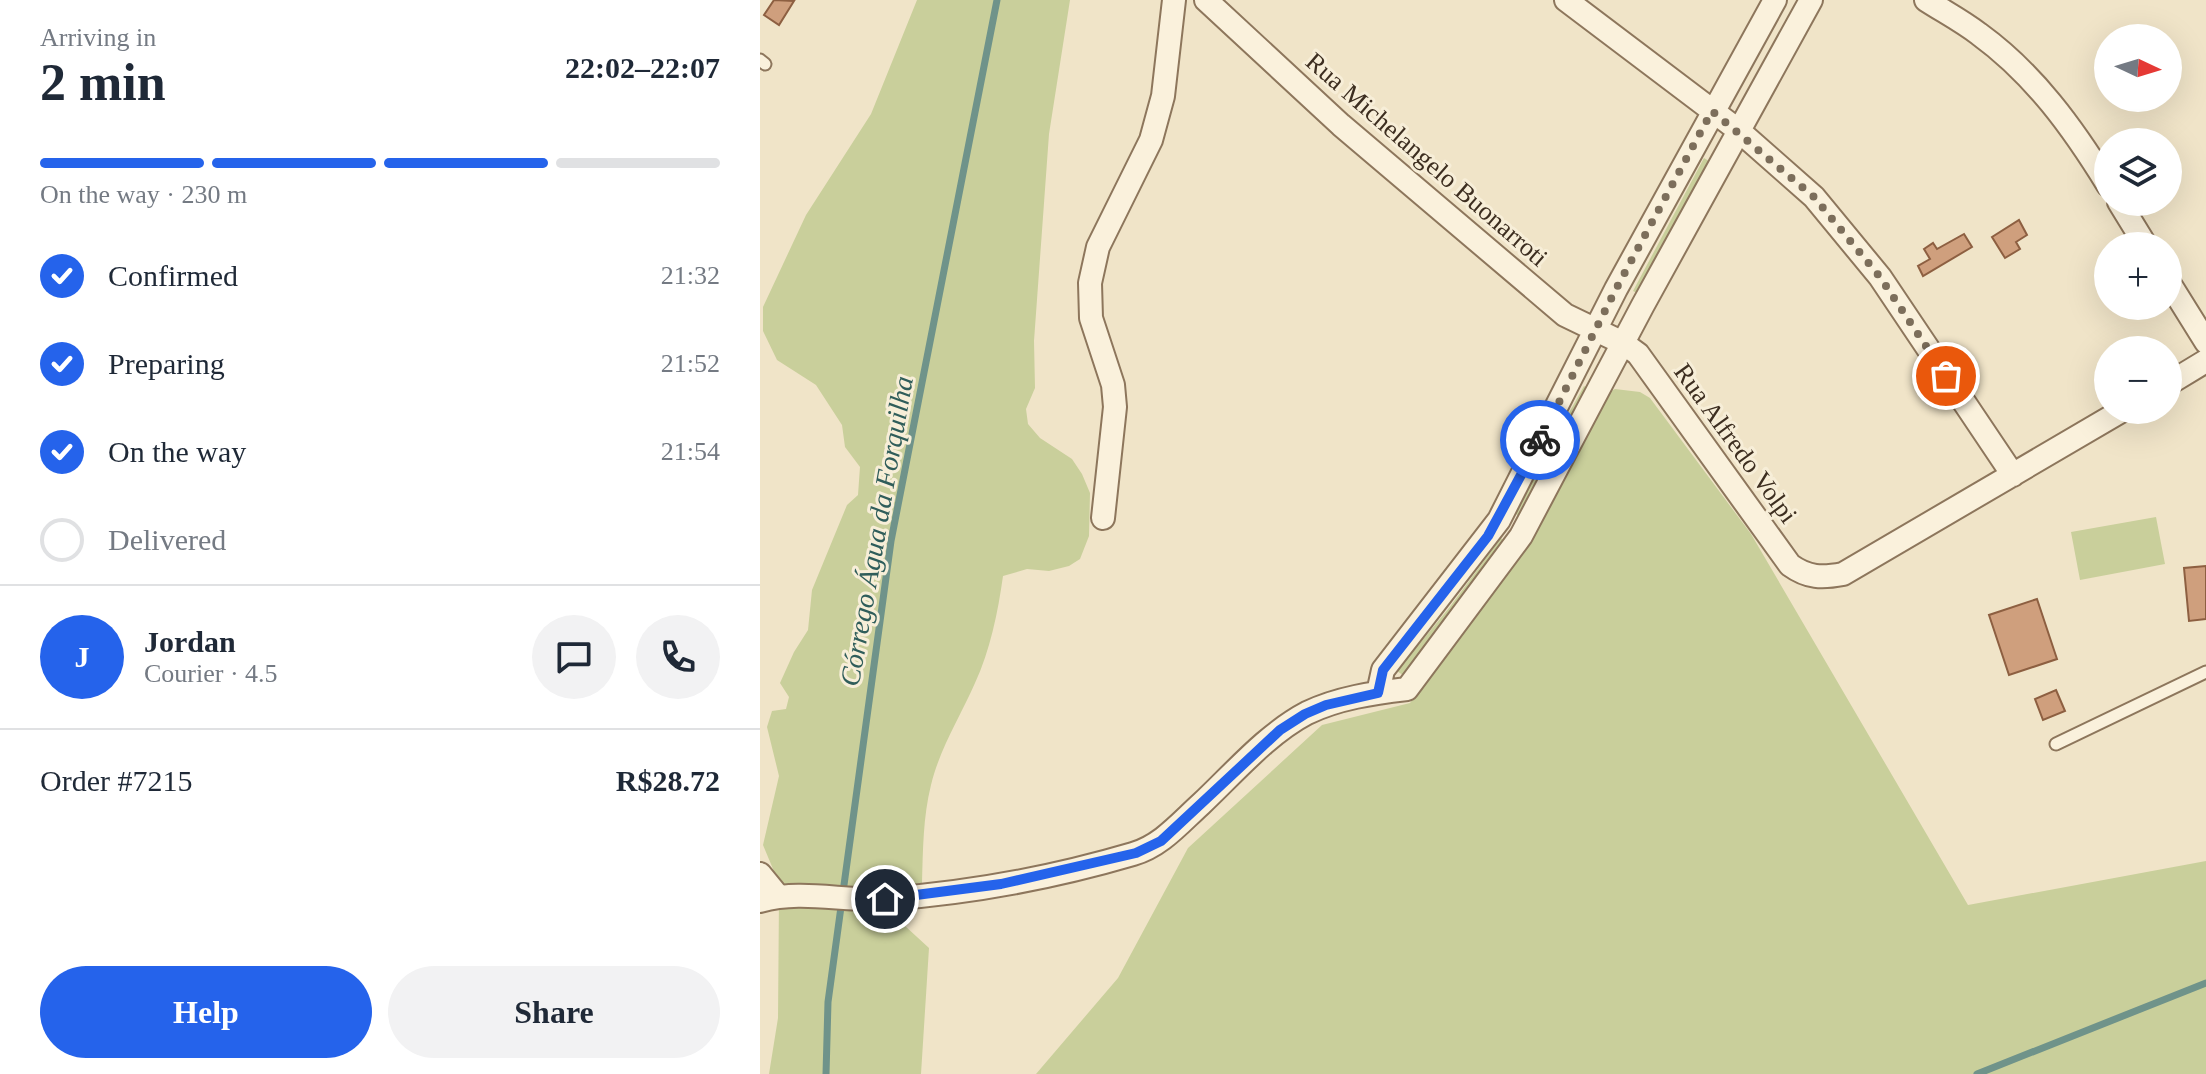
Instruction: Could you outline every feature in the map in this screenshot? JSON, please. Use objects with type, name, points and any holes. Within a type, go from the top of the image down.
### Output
[{"type":"street","points":[[1103,518],[1115,407],[1113,385],[1091,318],[1090,283],[1098,247],[1151,140],[1163,96],[1174,0]]},
{"type":"street","name":"Rua Michelangelo Buonarroti","points":[[1206,0],[1341,125],[1565,315],[1623,343]]},
{"type":"street","points":[[1566,0],[1738,130],[1814,197],[1880,277],[2013,475],[2099,424]]},
{"type":"street","points":[[1378,693],[1383,670],[1499,520],[1616,289],[1775,0]]},
{"type":"street","points":[[760,874],[769,898],[809,895],[885,899],[1001,884],[1136,853],[1161,841],[1280,730],[1305,714],[1326,705],[1407,689],[1521,536],[1811,0]]},
{"type":"street","points":[[1926,0],[1980,34],[2029,78],[2073,129],[2094,163]]},
{"type":"street","points":[[2182,303],[2206,342]]},
{"type":"street","name":"Rua Alfredo Volpi","points":[[1623,343],[1638,354],[1790,565],[1804,575],[1824,577],[1843,574],[2013,475]]},
{"type":"street","points":[[2182,376],[2206,361]]},
{"type":"street","points":[[1499,520],[1521,536]]},
{"type":"lane","points":[[2056,744],[2206,672]]},
{"type":"green space","points":[[917,0],[1070,0],[1049,134],[1034,341],[1035,388],[1026,409],[1028,424],[1040,438],[1072,459],[1082,474],[1090,493],[1089,536],[1080,559],[1069,566],[1049,571],[1027,569],[1003,576],[985,658],[945,745],[931,785],[925,821],[922,883],[783,893],[763,845],[779,776],[767,727],[772,711],[786,709],[789,697],[780,683],[808,630],[812,590],[847,505],[858,495],[860,467],[845,447],[842,425],[816,385],[777,360],[763,331],[763,307],[806,215],[871,114]]},
{"type":"green space","points":[[1704,158],[1712,163],[1641,295],[1633,291]]},
{"type":"green space","points":[[1584,386],[1591,390],[1520,516],[1513,513]]},
{"type":"green space","points":[[1615,389],[1640,392],[1650,398],[1751,534],[1968,905],[2206,861],[2206,1074],[1036,1074],[1118,978],[1188,848],[1322,725],[1410,703],[1488,597],[1604,395]]},
{"type":"green space","points":[[2156,517],[2165,564],[2080,580],[2071,532]]},
{"type":"green space","points":[[1501,538],[1507,545],[1404,676],[1397,671],[1449,608]]},
{"type":"green space","points":[[779,897],[880,903],[929,948],[921,1074],[769,1074],[778,1018]]},
{"type":"building","points":[[774,0],[794,1],[779,25],[764,15]]},
{"type":"building","points":[[2019,220],[2027,235],[2016,242],[2020,249],[2005,258],[1992,237]]},
{"type":"building","points":[[1964,234],[1972,247],[1923,276],[1918,266],[1930,259],[1924,249],[1933,243],[1937,249]]},
{"type":"building","points":[[2206,566],[2206,619],[2189,621],[2184,568]]},
{"type":"building","points":[[2037,599],[2057,659],[2009,675],[1989,615]]},
{"type":"building","points":[[2056,690],[2065,711],[2043,720],[2035,699]]},
{"type":"waterway","name":"Córrego Água da Forquilha","points":[[826,1074],[828,1002],[891,541],[997,0]]},
{"type":"waterway","points":[[1977,1074],[2206,983]]},
{"type":"way so far","points":[[1540,440],[1616,289],[1712,111],[1814,197],[1880,277],[1946,376]]},
{"type":"route","points":[[885,899],[1001,884],[1136,853],[1161,841],[1280,730],[1326,705],[1378,693],[1383,670],[1499,520],[1540,440]]}]
